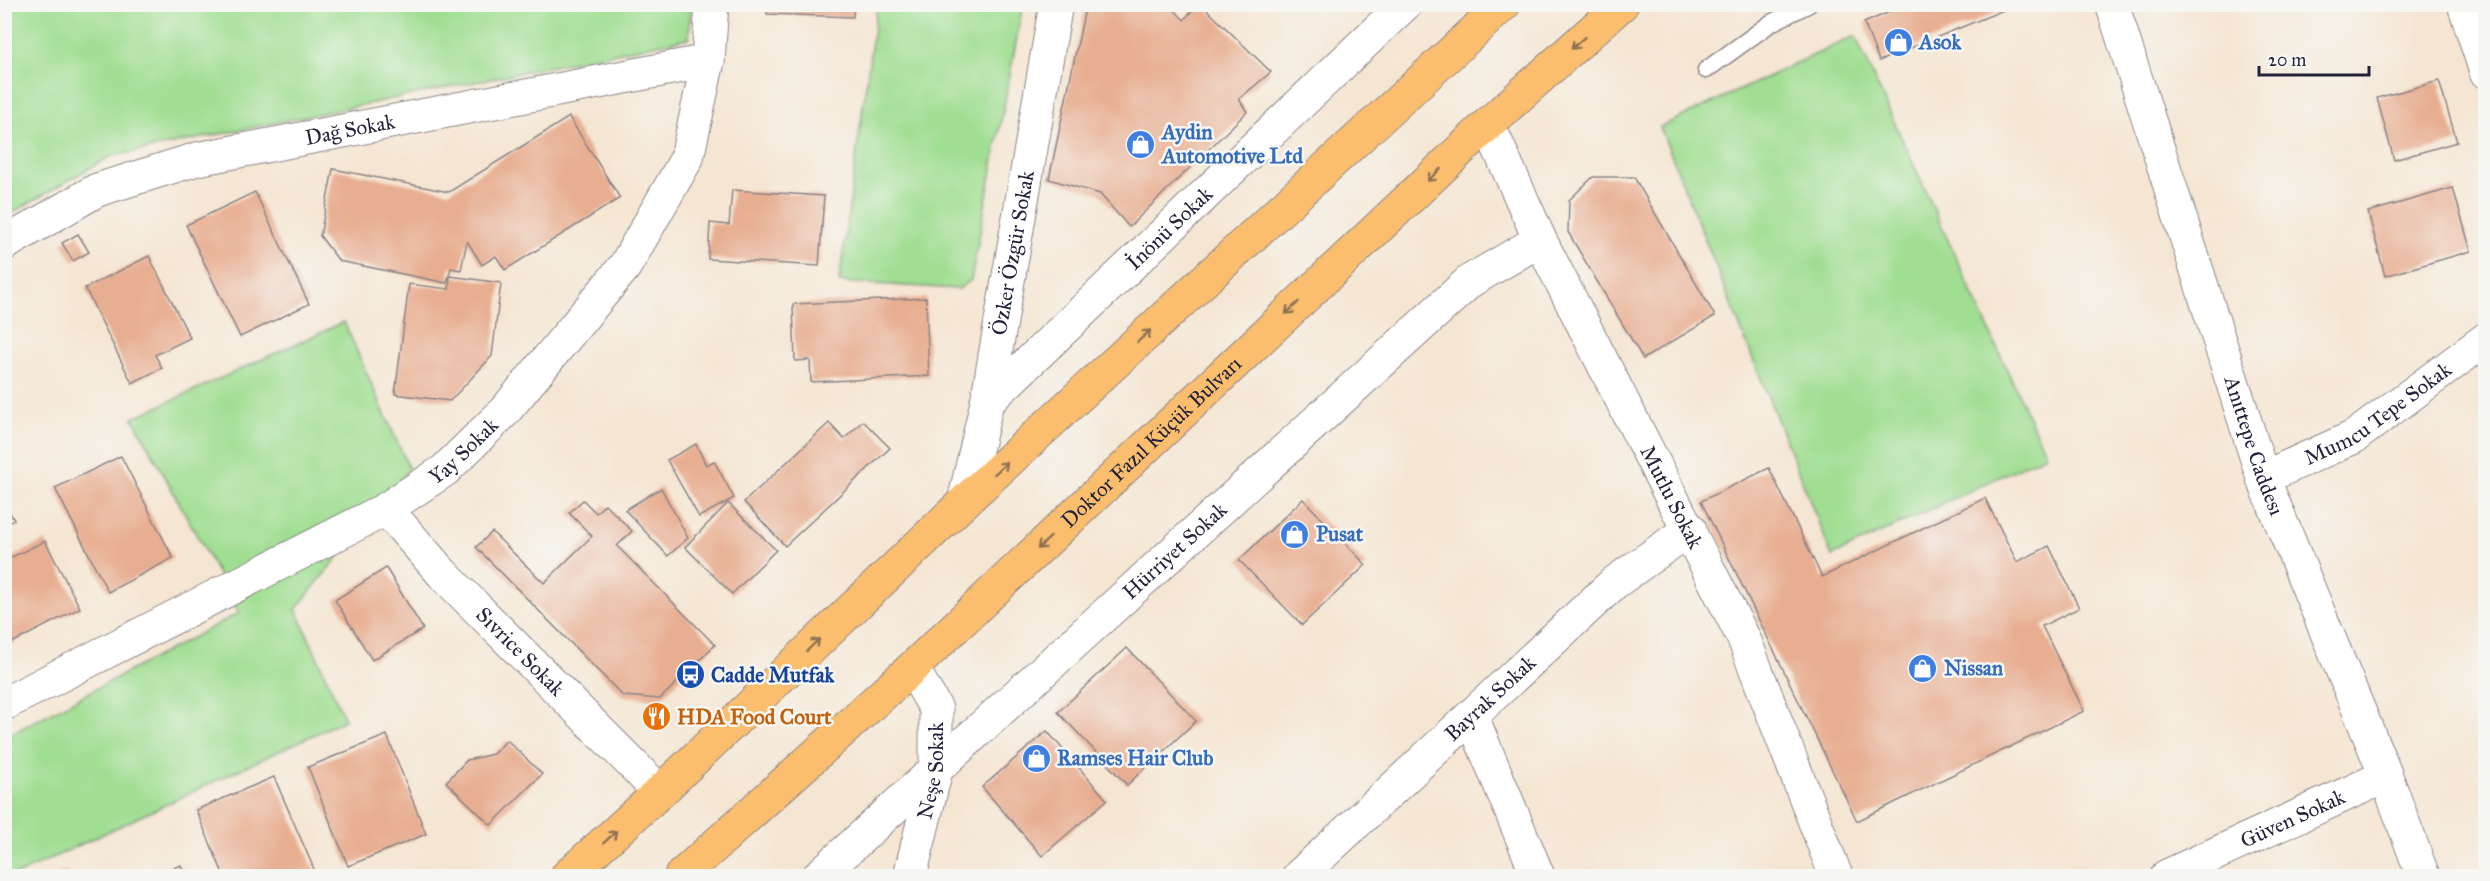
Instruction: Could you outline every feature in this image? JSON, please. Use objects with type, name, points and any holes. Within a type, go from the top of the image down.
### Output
[{"type":"highway","points":[[567,876],[660,792],[964,502],[1504,4]]},
{"type":"highway","name":"Doktor Fazıl Küçük Bulvarı","points":[[681,876],[912,668],[1488,124],[1622,4]]},
{"type":"street","name":"Yay Sokak","points":[[4,704],[386,509],[446,470],[504,412],[625,266],[687,158],[708,61],[712,4]]},
{"type":"street","name":"Özker Özgür Sokak","points":[[964,502],[987,402],[1056,4]]},
{"type":"street","name":"İnönü Sokak","points":[[987,402],[1405,4]]},
{"type":"street","name":"Anıttepe Caddesı","points":[[2112,4],[2263,478],[2386,776],[2423,876]]},
{"type":"street","points":[[2464,4],[2486,72]]},
{"type":"street","name":"Dağ Sokak","points":[[4,244],[97,190],[197,159],[708,61]]},
{"type":"street","name":"Mutlu Sokak","points":[[1488,124],[1540,240],[1690,529],[1744,639],[1836,876]]},
{"type":"street","name":"Hürriyet Sokak","points":[[819,876],[1470,281],[1540,240]]},
{"type":"street","name":"Mumcu Tepe Sokak","points":[[2263,478],[2354,438],[2486,339]]},
{"type":"street","name":"Sıvrice Sokak","points":[[386,509],[442,573],[660,792]]},
{"type":"street","name":"Bayrak Sokak","points":[[1299,876],[1614,583],[1690,529]]},
{"type":"street","name":"Neşe Sokak","points":[[910,876],[936,770],[936,709],[912,668]]},
{"type":"street","points":[[1472,717],[1538,876]]},
{"type":"street","name":"Güven Sokak","points":[[2167,876],[2386,776]]},
{"type":"lane","points":[[1706,70],[1771,23],[1809,4]]},
{"type":"green space","points":[[5,4],[691,5],[689,38],[109,157],[5,217]]},
{"type":"green space","points":[[877,5],[1023,5],[971,280],[959,289],[839,282]]},
{"type":"green space","points":[[1855,36],[2046,455],[1832,556],[1660,127]]},
{"type":"green space","points":[[344,322],[409,469],[296,609],[345,720],[14,876],[5,876],[5,737],[239,613],[133,418]]},
{"type":"building","points":[[768,4],[854,4],[853,17],[767,14]]},
{"type":"building","points":[[1086,4],[1169,4],[1184,20],[1198,4],[1201,4],[1271,72],[1239,99],[1247,112],[1129,227],[1100,194],[1049,179]]},
{"type":"building","name":"Asok","points":[[1908,4],[2016,5],[1879,61],[1864,23]]},
{"type":"building","points":[[2439,81],[2457,142],[2394,160],[2377,98]]},
{"type":"building","points":[[569,117],[620,198],[505,270],[496,256],[482,265],[467,241],[461,270],[451,268],[447,283],[339,261],[320,236],[333,169],[449,192]]},
{"type":"building","points":[[1593,177],[1634,177],[1715,316],[1643,359],[1568,232],[1569,200]]},
{"type":"building","points":[[2453,188],[2471,251],[2385,276],[2368,212]]},
{"type":"building","points":[[732,190],[824,196],[819,266],[708,259],[710,223],[729,225]]},
{"type":"building","points":[[255,192],[309,304],[240,337],[186,225]]},
{"type":"building","points":[[78,234],[89,252],[73,261],[62,243]]},
{"type":"building","points":[[149,256],[190,338],[155,355],[162,368],[132,383],[85,288]]},
{"type":"building","points":[[450,276],[501,283],[492,356],[450,401],[395,394],[409,284],[449,289]]},
{"type":"building","points":[[926,298],[929,376],[811,382],[810,360],[795,361],[793,304]]},
{"type":"building","points":[[863,421],[890,448],[785,546],[744,502],[829,423],[844,439]]},
{"type":"building","points":[[696,444],[706,465],[714,461],[734,498],[699,517],[667,460]]},
{"type":"building","points":[[121,456],[173,558],[108,592],[55,488]]},
{"type":"building","name":"Nissan","points":[[1769,468],[1822,577],[1985,498],[2017,562],[2049,546],[2079,608],[2042,626],[2084,711],[1857,821],[1701,501]]},
{"type":"building","points":[[661,488],[688,538],[668,556],[625,510]]},
{"type":"building","points":[[1303,499],[1366,565],[1302,625],[1239,560]]},
{"type":"building","points":[[583,500],[596,513],[605,504],[632,531],[617,546],[715,645],[660,699],[623,696],[476,547],[492,532],[544,583],[592,536],[569,513]]},
{"type":"building","points":[[4,502],[14,520],[4,525]]},
{"type":"building","points":[[728,503],[776,550],[732,594],[685,547]]},
{"type":"building","points":[[45,541],[80,608],[4,647],[4,561]]},
{"type":"building","points":[[386,568],[423,629],[372,660],[335,600]]},
{"type":"building","points":[[1127,648],[1196,721],[1127,785],[1058,712]]},
{"type":"building","points":[[1047,731],[1107,800],[1042,856],[982,787]]},
{"type":"building","points":[[387,735],[426,834],[348,866],[308,767]]},
{"type":"building","points":[[507,740],[542,774],[491,825],[446,782],[467,760],[493,754]]},
{"type":"building","points":[[274,777],[317,876],[224,876],[196,810]]},
{"type":"building","points":[[181,865],[185,876],[151,876]]},
{"type":"building","points":[[66,871],[68,876],[53,876]]},
{"type":"place","name":"Asok","points":[[1898,42]]},
{"type":"place","name":"Aydin Automotive Ltd","points":[[1141,144]]},
{"type":"place","name":"Pusat","points":[[1295,534]]},
{"type":"place","name":"Nissan","points":[[1923,668]]},
{"type":"place","name":"Cadde Mutfak","points":[[690,675]]},
{"type":"place","name":"HDA Food Court","points":[[656,717]]},
{"type":"place","name":"Ramses Hair Club","points":[[1036,758]]}]
